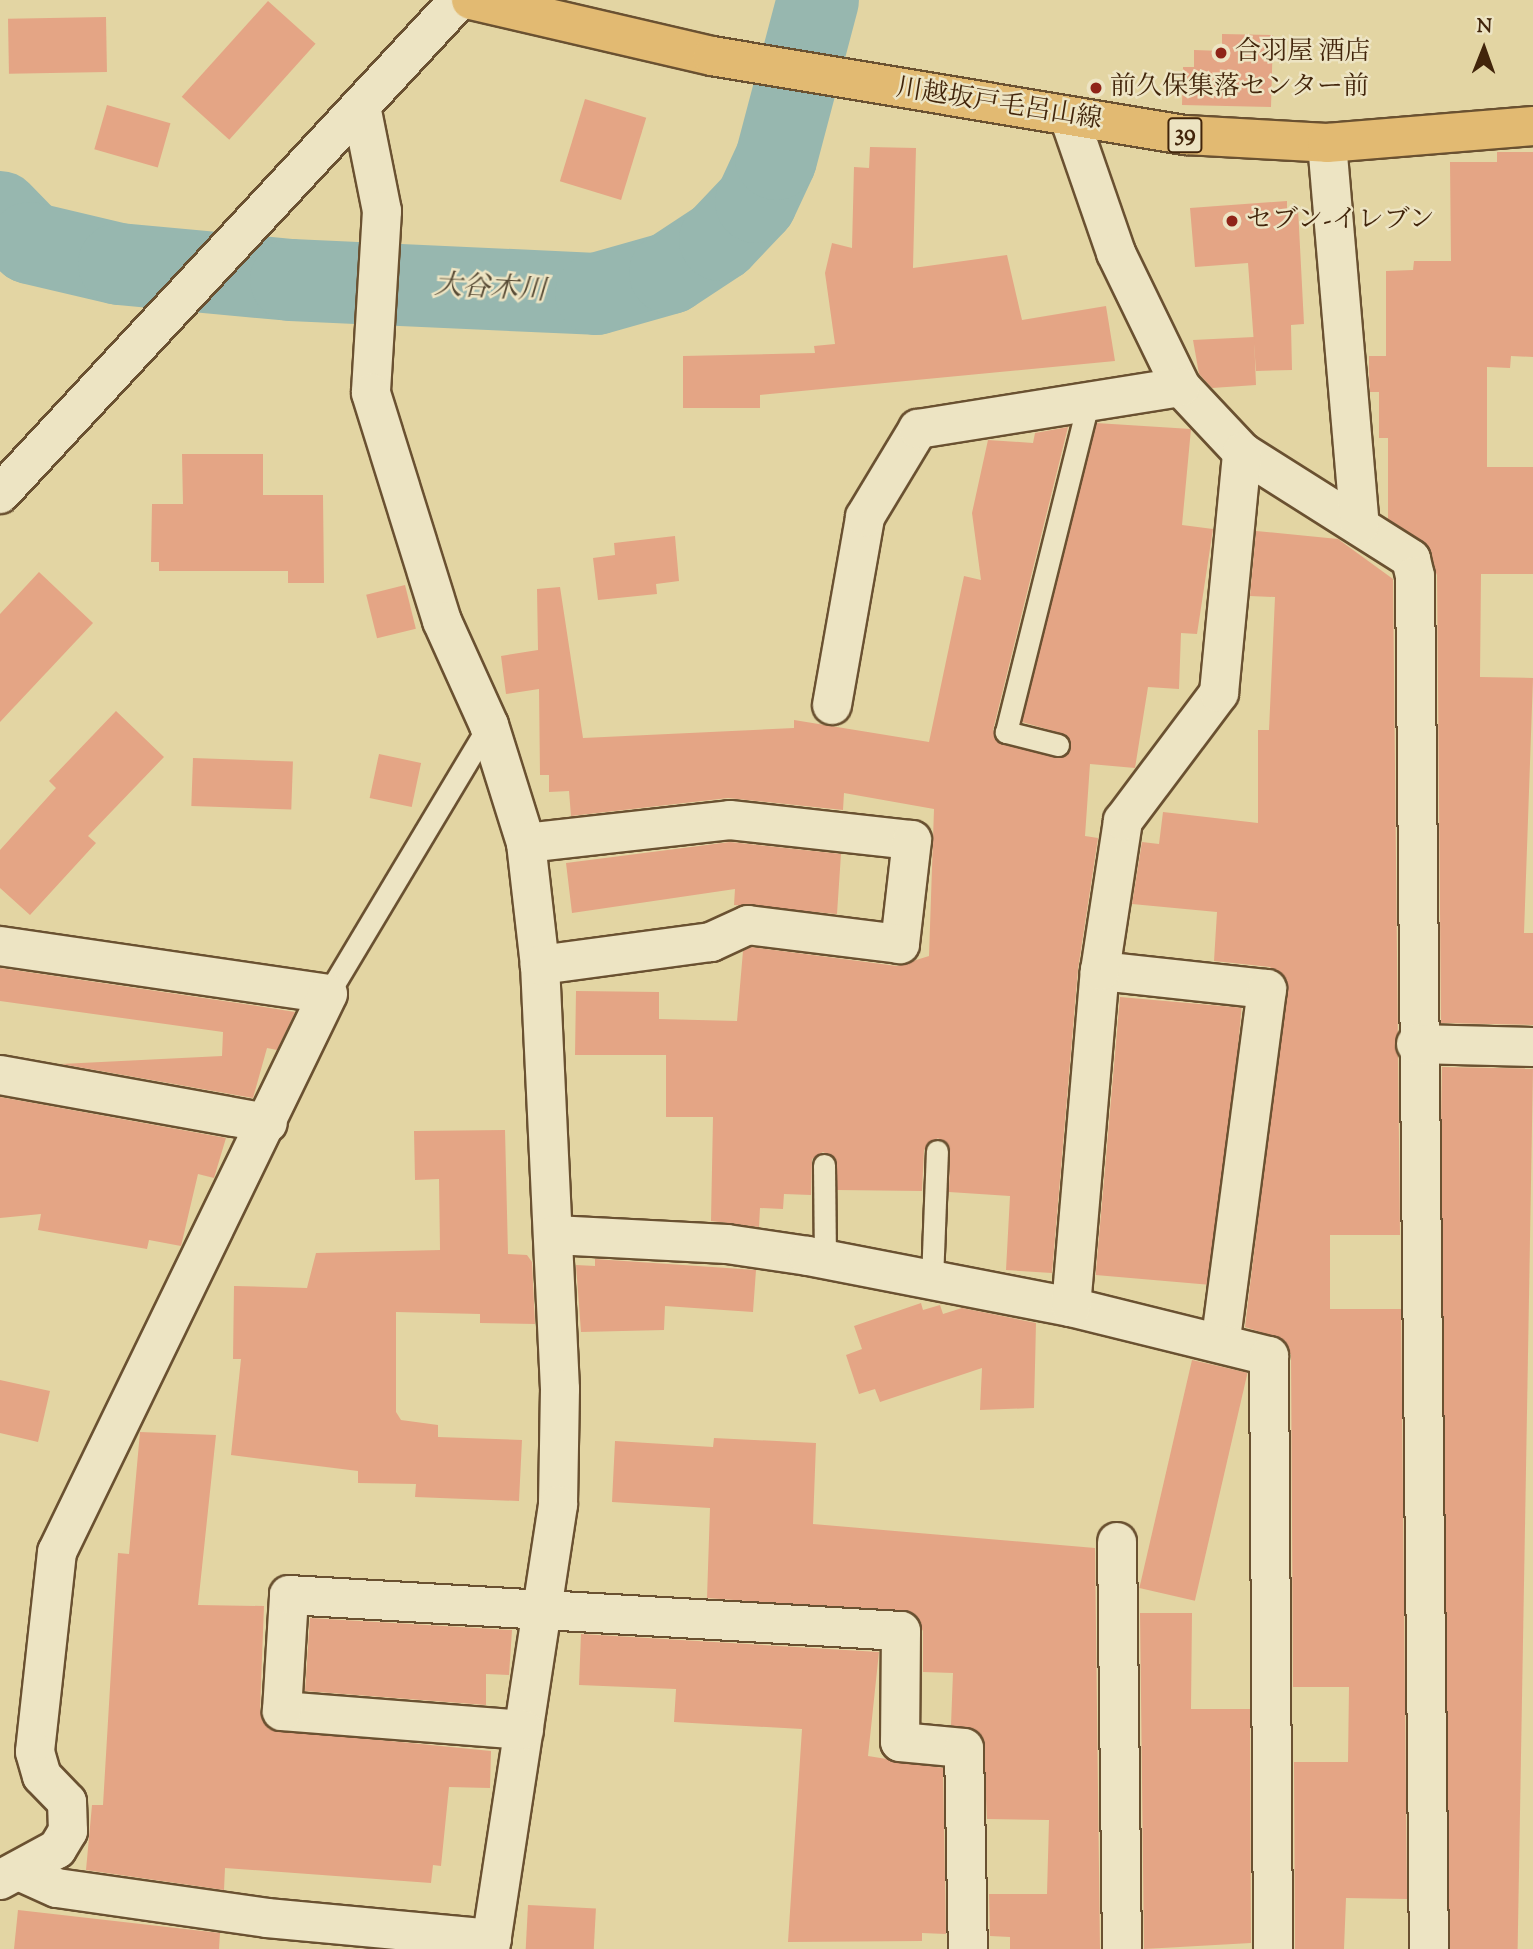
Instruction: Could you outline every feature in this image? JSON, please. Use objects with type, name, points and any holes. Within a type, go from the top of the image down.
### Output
[{"type":"main road","name":"川越坂戸毛呂山線","points":[[471,0],[722,58],[1186,135],[1327,143],[1533,125]]},
{"type":"street","points":[[0,494],[362,111],[459,0]]},
{"type":"street","points":[[12,1876],[57,1888],[254,1917],[491,1944],[558,1505],[554,1236],[540,965],[526,843],[489,725],[442,621],[381,436],[371,393],[372,335],[383,211],[362,111]]},
{"type":"street","points":[[1069,117],[1116,253],[1181,387],[1242,452],[1411,559],[1415,576],[1416,1044],[1429,1949]]},
{"type":"street","points":[[1327,143],[1360,525]]},
{"type":"street","points":[[832,705],[864,517],[918,429],[1181,387]]},
{"type":"street","points":[[1071,1307],[1100,971],[1123,821],[1219,693],[1242,452]]},
{"type":"street","points":[[526,843],[730,820],[912,839],[900,944],[748,925],[711,942],[540,965]]},
{"type":"street","points":[[0,946],[328,995],[57,1552],[36,1752],[42,1776],[67,1802],[68,1831],[57,1849],[12,1876]]},
{"type":"street","points":[[1100,971],[1266,989],[1221,1340]]},
{"type":"street","points":[[1416,1044],[1533,1047]]},
{"type":"street","points":[[0,1075],[268,1123]]},
{"type":"street","points":[[554,1236],[727,1244],[825,1259],[1071,1307],[1221,1340],[1269,1356],[1273,1949]]},
{"type":"street","points":[[1117,1542],[1122,1949]]},
{"type":"street","points":[[524,1730],[282,1711],[289,1595],[541,1606],[901,1631],[900,1742],[964,1748],[968,1949]]},
{"type":"lane","points":[[1058,745],[1006,732],[1088,402]]},
{"type":"lane","points":[[328,995],[389,882],[489,725]]},
{"type":"lane","points":[[932,1280],[937,1151]]},
{"type":"lane","points":[[824,1165],[825,1259]]},
{"type":"building","points":[[268,1],[316,44],[229,140],[182,97]]},
{"type":"building","points":[[106,17],[107,72],[9,74],[8,19]]},
{"type":"building","points":[[1222,34],[1273,35],[1271,107],[1182,105],[1183,67],[1194,67],[1194,50],[1222,51]]},
{"type":"building","points":[[585,99],[646,118],[621,200],[560,181]]},
{"type":"building","points":[[107,105],[170,123],[158,167],[94,149]]},
{"type":"building","points":[[870,147],[916,148],[913,268],[1007,255],[1022,320],[1106,306],[1115,361],[760,395],[760,408],[683,408],[683,356],[815,353],[814,346],[835,344],[825,273],[832,243],[852,248],[854,167],[869,168]]},
{"type":"building","points":[[1497,152],[1533,152],[1533,357],[1511,356],[1510,368],[1487,367],[1487,467],[1533,467],[1533,574],[1481,574],[1480,677],[1533,678],[1524,933],[1533,933],[1533,1025],[1441,1023],[1437,575],[1423,541],[1388,519],[1388,438],[1379,438],[1379,392],[1370,392],[1369,372],[1369,356],[1386,356],[1386,271],[1413,270],[1414,261],[1451,261],[1450,162],[1497,162]]},
{"type":"building","points":[[1287,201],[1287,209],[1298,208],[1304,324],[1291,325],[1292,370],[1256,371],[1248,263],[1195,267],[1190,208]]},
{"type":"building","points":[[1254,337],[1256,385],[1212,388],[1199,374],[1193,340]]},
{"type":"building","points":[[1096,423],[1191,429],[1182,525],[1213,529],[1197,634],[1181,633],[1179,689],[1148,687],[1135,768],[1090,764],[1085,836],[1098,838],[1078,969],[1052,1273],[1006,1270],[1010,1196],[949,1192],[950,1151],[938,1138],[924,1150],[922,1191],[837,1190],[836,1159],[823,1152],[812,1159],[811,1195],[784,1194],[783,1209],[760,1208],[759,1227],[711,1221],[713,1117],[666,1117],[666,1055],[575,1055],[576,991],[659,992],[659,1019],[737,1021],[743,951],[751,947],[897,966],[929,956],[934,809],[844,793],[843,810],[728,798],[571,816],[569,791],[549,792],[549,775],[540,775],[539,689],[506,694],[501,656],[538,650],[537,589],[560,587],[583,738],[794,728],[794,720],[929,742],[964,576],[981,580],[972,513],[988,440],[1033,443],[1035,433],[1068,427],[993,730],[1002,744],[1062,757],[1071,747],[1067,735],[1022,722]]},
{"type":"building","points":[[182,454],[263,454],[263,495],[323,495],[324,583],[288,583],[288,571],[159,571],[159,562],[151,562],[152,504],[183,504]]},
{"type":"building","points":[[1256,531],[1338,539],[1393,579],[1400,1235],[1330,1235],[1330,1309],[1401,1309],[1407,1899],[1346,1898],[1344,1949],[1295,1949],[1294,1762],[1348,1762],[1349,1687],[1293,1687],[1291,1355],[1282,1339],[1245,1327],[1287,981],[1270,967],[1214,961],[1217,912],[1132,904],[1142,842],[1159,844],[1163,812],[1258,823],[1258,730],[1269,730],[1275,597],[1250,596]]},
{"type":"building","points":[[675,536],[679,581],[656,584],[657,594],[598,600],[593,558],[615,555],[614,543]]},
{"type":"building","points":[[39,572],[93,623],[0,722],[0,614]]},
{"type":"building","points":[[405,585],[416,629],[377,638],[366,595]]},
{"type":"building","points":[[116,711],[164,757],[88,836],[96,843],[30,915],[0,888],[0,850],[56,788],[49,781]]},
{"type":"building","points":[[379,754],[421,763],[412,807],[370,798]]},
{"type":"building","points":[[193,758],[293,761],[291,809],[191,806]]},
{"type":"building","points":[[730,842],[841,854],[837,914],[734,905],[735,889],[572,913],[566,863]]},
{"type":"building","points":[[0,968],[295,1012],[277,1050],[267,1048],[253,1098],[61,1064],[222,1056],[223,1032],[0,1001]]},
{"type":"building","points":[[1120,997],[1242,1008],[1217,1286],[1096,1275]]},
{"type":"building","points":[[1442,1067],[1533,1069],[1518,1949],[1427,1949]]},
{"type":"building","points":[[0,1097],[226,1138],[214,1178],[198,1174],[181,1246],[149,1240],[147,1249],[38,1230],[41,1214],[0,1218]]},
{"type":"building","points":[[505,1130],[508,1254],[527,1255],[532,1262],[535,1324],[480,1323],[480,1314],[396,1312],[396,1412],[401,1420],[438,1425],[438,1437],[522,1440],[519,1501],[415,1497],[416,1484],[358,1483],[358,1471],[231,1455],[241,1359],[233,1359],[234,1286],[307,1288],[316,1253],[440,1250],[439,1179],[415,1180],[414,1131]]},
{"type":"building","points":[[595,1259],[756,1270],[753,1312],[665,1306],[664,1330],[581,1332],[576,1265],[595,1266]]},
{"type":"building","points":[[921,1303],[923,1310],[940,1305],[943,1314],[962,1308],[1036,1323],[1034,1408],[980,1410],[982,1368],[880,1402],[875,1389],[859,1394],[846,1355],[862,1349],[854,1326]]},
{"type":"building","points":[[1192,1360],[1248,1373],[1195,1601],[1139,1588]]},
{"type":"building","points":[[0,1380],[50,1391],[38,1442],[0,1433]]},
{"type":"building","points":[[140,1432],[216,1435],[198,1605],[264,1606],[260,1710],[269,1729],[491,1751],[490,1788],[449,1787],[441,1866],[433,1865],[431,1883],[225,1868],[224,1890],[86,1870],[92,1805],[103,1805],[118,1553],[129,1554]]},
{"type":"building","points":[[714,1438],[816,1443],[813,1524],[1095,1548],[1100,1949],[1010,1949],[1010,1937],[990,1936],[989,1894],[1047,1894],[1049,1820],[987,1819],[983,1738],[951,1725],[953,1673],[923,1672],[923,1631],[913,1613],[707,1598],[710,1508],[612,1502],[615,1441],[713,1447]]},
{"type":"building","points":[[1140,1613],[1192,1613],[1191,1709],[1250,1709],[1251,1943],[1144,1949]]},
{"type":"building","points":[[310,1618],[512,1630],[509,1675],[486,1674],[486,1705],[305,1691]]},
{"type":"building","points":[[581,1634],[879,1652],[868,1756],[943,1768],[946,1934],[922,1933],[922,1941],[788,1942],[802,1729],[674,1722],[676,1689],[579,1685]]},
{"type":"building","points":[[528,1905],[596,1909],[594,1949],[526,1949]]},
{"type":"building","points":[[18,1910],[220,1933],[219,1949],[14,1949]]},
{"type":"waterway","name":"大谷木川","points":[[0,212],[30,243],[119,264],[291,280],[596,294],[670,273],[720,240],[756,202],[776,159],[818,0]]},
{"type":"place","name":"合羽屋 酒店","points":[[1221,53]]},
{"type":"place","name":"前久保集落センター前","points":[[1096,88]]},
{"type":"place","name":"セブン-イレブン","points":[[1232,221]]}]
